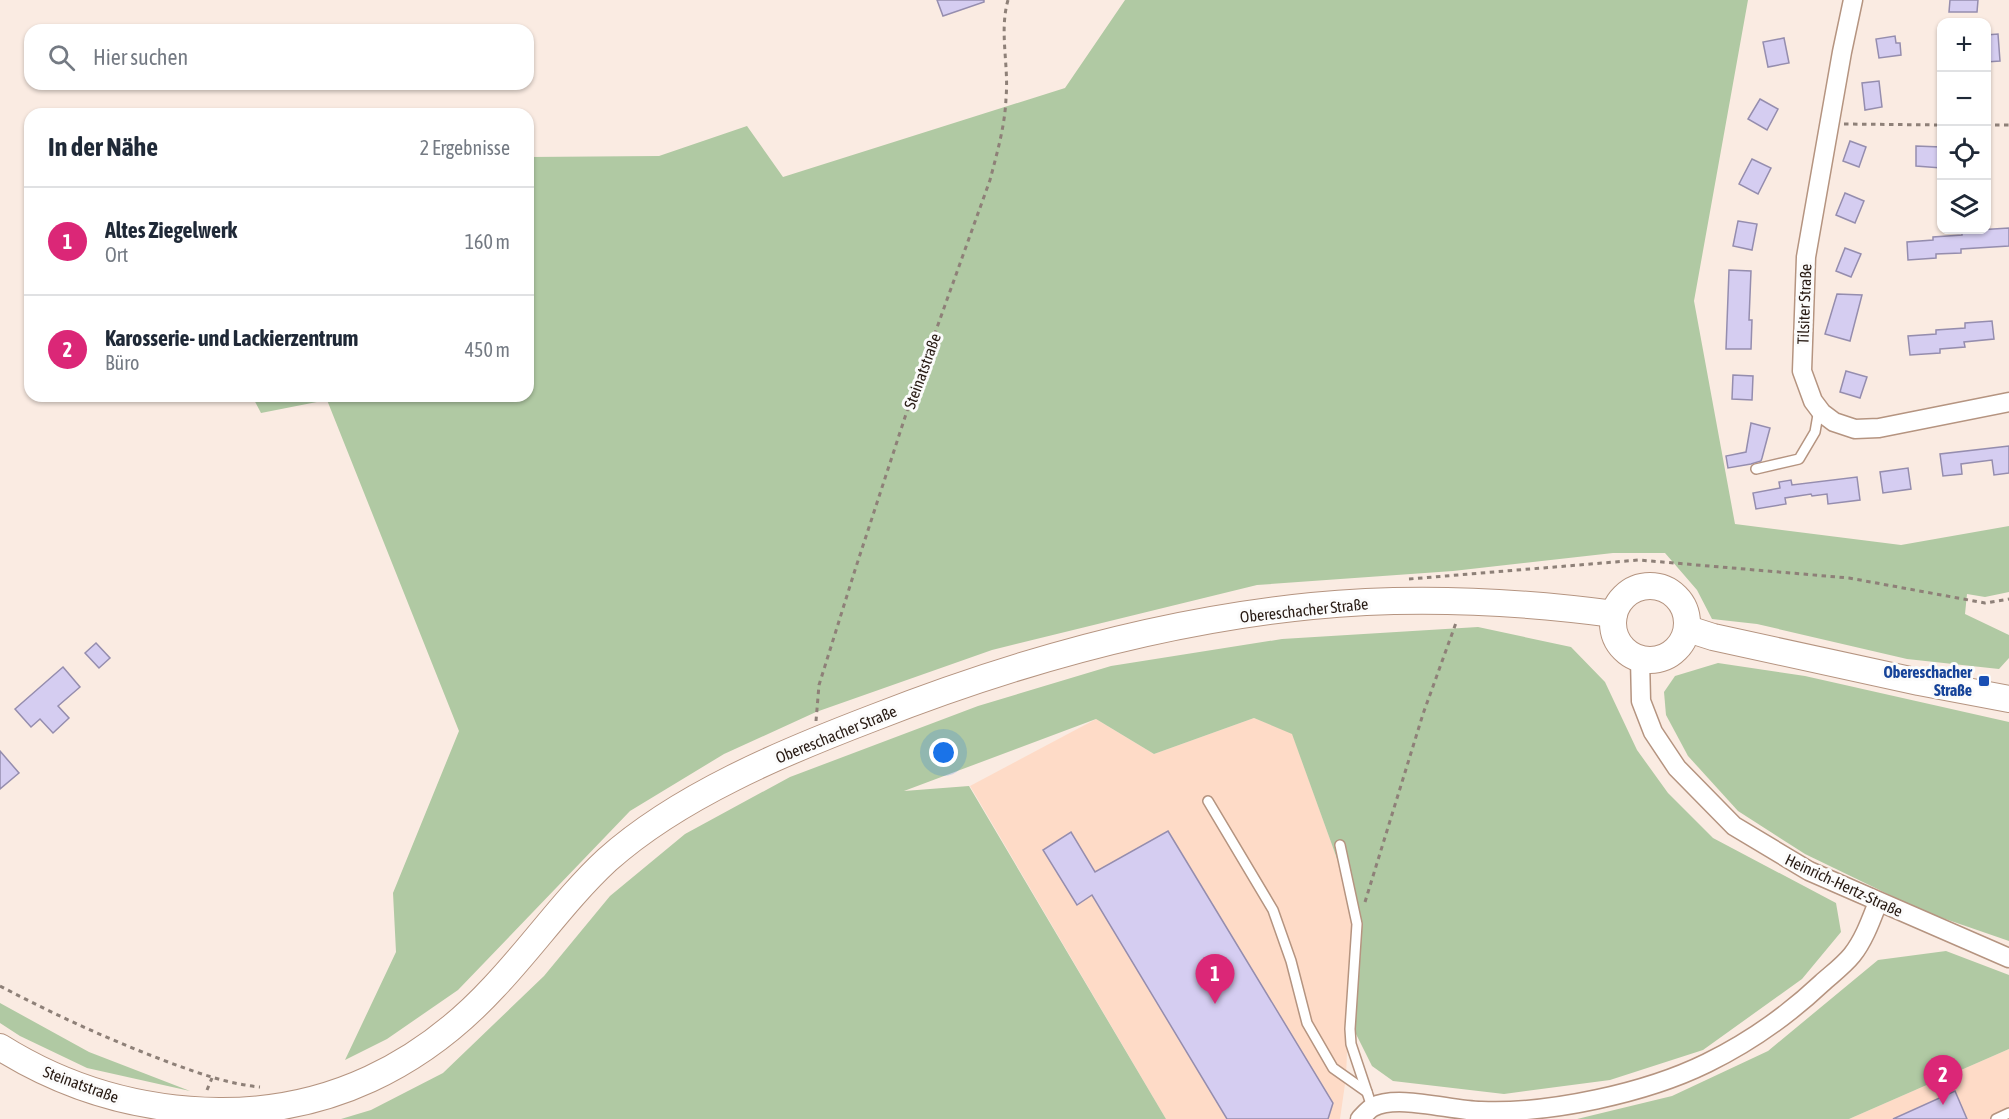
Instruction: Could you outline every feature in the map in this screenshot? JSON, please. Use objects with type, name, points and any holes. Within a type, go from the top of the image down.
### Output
[{"type":"main road","points":[[1658,586],[1667,589],[1682,602],[1686,610],[1688,629],[1678,648],[1670,655],[1661,659],[1640,659],[1624,649],[1618,642],[1613,624],[1614,614],[1623,597],[1630,591],[1639,587],[1658,586]]},
{"type":"main road","name":"Obereschacher Straße","points":[[165,1113],[279,1108],[357,1085],[393,1069],[460,1021],[493,988],[605,862],[641,832],[684,804],[734,777],[821,738],[891,710],[1000,672],[1143,634],[1232,617],[1345,604],[1464,602],[1614,614]]},
{"type":"main road","points":[[1688,629],[1713,637],[1919,682],[2009,699]]},
{"type":"main road","name":"Steinatstraße","points":[[0,1047],[24,1062],[80,1087],[165,1113]]},
{"type":"street","name":"Tilsiter Straße","points":[[1819,409],[1813,402],[1802,371],[1806,257],[1853,0]]},
{"type":"street","points":[[1819,409],[1834,422],[1855,429],[2009,402]]},
{"type":"street","name":"Heinrich-Hertz-Straße","points":[[1640,659],[1641,701],[1653,732],[1677,768],[1734,826],[1809,871],[2009,958]]},
{"type":"street","points":[[1366,1106],[1392,1101],[1481,1112],[1544,1109],[1594,1100],[1659,1082],[1706,1064],[1747,1040],[1803,1000],[1852,955],[1867,931],[1878,902]]},
{"type":"lane","points":[[1756,469],[1799,459],[1815,432],[1819,409]]},
{"type":"lane","points":[[1208,801],[1273,910],[1291,961],[1307,1023],[1333,1068],[1366,1106]]},
{"type":"lane","points":[[1340,845],[1358,924],[1350,1036],[1366,1106]]},
{"type":"lane","points":[[1996,1119],[2009,1113]]},
{"type":"path","name":"Steinatstraße","points":[[826,719],[816,723],[819,685],[907,411],[990,180],[999,144],[1006,97],[1004,45],[1008,0]]},
{"type":"path","points":[[1829,124],[1937,125]]},
{"type":"path","points":[[1991,125],[2009,125]]},
{"type":"path","points":[[1399,580],[1639,560],[1849,578],[1985,603],[2009,599]]},
{"type":"path","points":[[1358,924],[1423,714],[1464,602]]},
{"type":"path","points":[[0,986],[59,1017],[145,1053],[212,1078],[268,1088]]},
{"type":"shaded area","points":[[1254,718],[1292,733],[1340,867],[1352,925],[1346,1077],[1340,1119],[1166,1119],[970,786],[1096,719],[1154,754]]},
{"type":"shaded area","points":[[2009,1049],[2009,1119],[1849,1119]]},
{"type":"green space","points":[[1125,0],[1748,0],[1694,301],[1735,524],[1901,545],[2009,526],[2009,592],[1985,597],[1967,594],[1965,614],[2009,635],[2009,658],[1999,669],[1907,659],[1757,624],[1712,619],[1697,590],[1665,553],[1613,553],[1453,571],[1257,585],[992,650],[816,712],[724,754],[630,811],[458,990],[387,1039],[345,1060],[396,952],[393,893],[459,731],[328,402],[534,402],[534,157],[659,156],[747,126],[783,177],[1065,88]]},
{"type":"green space","points":[[255,402],[317,402],[261,413]]},
{"type":"green space","points":[[1478,627],[1571,647],[1605,682],[1637,750],[1668,793],[1713,838],[1836,903],[1841,932],[1802,979],[1703,1050],[1610,1080],[1504,1094],[1393,1081],[1372,1066],[1355,1032],[1362,928],[1292,734],[1254,718],[1154,754],[1096,719],[904,791],[969,786],[1166,1119],[341,1119],[371,1110],[443,1073],[544,976],[610,896],[685,834],[790,777],[978,706],[1111,666],[1282,639]]},
{"type":"green space","points":[[1718,663],[1805,676],[2009,722],[2009,941],[1925,912],[1805,854],[1738,811],[1688,756],[1666,715],[1664,692],[1675,676]]},
{"type":"green space","points":[[1946,951],[2009,975],[2009,1049],[1849,1119],[1577,1119],[1672,1096],[1768,1051],[1878,960]]},
{"type":"green space","points":[[0,1003],[89,1052],[190,1091],[87,1068],[20,1036],[0,1023]]},
{"type":"building","points":[[937,0],[984,0],[984,2],[943,16]]},
{"type":"building","points":[[1950,0],[1978,0],[1977,12],[1949,12]]},
{"type":"building","points":[[1998,34],[2000,61],[1991,62],[1991,35]]},
{"type":"building","points":[[1895,36],[1896,43],[1900,43],[1901,55],[1879,58],[1876,39]]},
{"type":"building","points":[[1784,38],[1789,63],[1768,67],[1763,42]]},
{"type":"building","points":[[1879,81],[1882,107],[1865,110],[1862,83]]},
{"type":"building","points":[[1760,99],[1778,109],[1767,130],[1748,119]]},
{"type":"building","points":[[1850,141],[1866,147],[1859,167],[1843,161]]},
{"type":"building","points":[[1916,146],[1937,147],[1937,168],[1916,166]]},
{"type":"building","points":[[1752,159],[1771,168],[1758,194],[1739,184]]},
{"type":"building","points":[[1845,193],[1864,201],[1855,223],[1836,215]]},
{"type":"building","points":[[1738,221],[1757,224],[1752,250],[1733,246]]},
{"type":"building","points":[[2009,228],[2009,246],[1961,249],[1961,253],[1936,254],[1936,258],[1908,260],[1907,242],[1962,234],[1991,234],[1991,229]]},
{"type":"building","points":[[1845,248],[1861,254],[1851,277],[1836,271]]},
{"type":"building","points":[[1729,270],[1751,271],[1749,320],[1752,320],[1751,349],[1726,349]]},
{"type":"building","points":[[1837,294],[1862,295],[1850,341],[1825,334]]},
{"type":"building","points":[[1992,321],[1994,339],[1964,342],[1965,347],[1940,349],[1940,353],[1910,355],[1908,336],[1936,334],[1936,330],[1965,328],[1965,323]]},
{"type":"building","points":[[1846,371],[1867,377],[1860,398],[1840,392]]},
{"type":"building","points":[[1733,375],[1753,376],[1752,400],[1732,399]]},
{"type":"building","points":[[1751,423],[1770,428],[1761,461],[1728,468],[1726,456],[1746,452]]},
{"type":"building","points":[[2009,446],[2009,473],[1994,475],[1992,460],[1961,464],[1962,474],[1943,476],[1940,454]]},
{"type":"building","points":[[1908,468],[1911,489],[1883,493],[1880,472]]},
{"type":"building","points":[[1857,477],[1860,500],[1828,504],[1827,494],[1812,496],[1811,494],[1785,498],[1786,504],[1756,509],[1753,493],[1780,488],[1779,482],[1791,480],[1792,485]]},
{"type":"building","points":[[96,643],[110,658],[99,668],[85,653]]},
{"type":"building","points":[[63,667],[80,687],[58,706],[69,718],[53,733],[40,719],[31,727],[15,709]]},
{"type":"building","points":[[0,751],[19,773],[0,789]]},
{"type":"building","points":[[1168,831],[1333,1103],[1328,1119],[1227,1119],[1092,895],[1077,905],[1043,850],[1071,832],[1095,872]]},
{"type":"building","points":[[1955,1091],[1967,1119],[1893,1119]]},
{"type":"place","name":"Obereschacher Straße","points":[[1984,681]]},
{"type":"place","name":"Altes Ziegelwerk","points":[[1215,1004]]},
{"type":"place","name":"Karosserie- und Lackierzentrum","points":[[1943,1105]]}]
